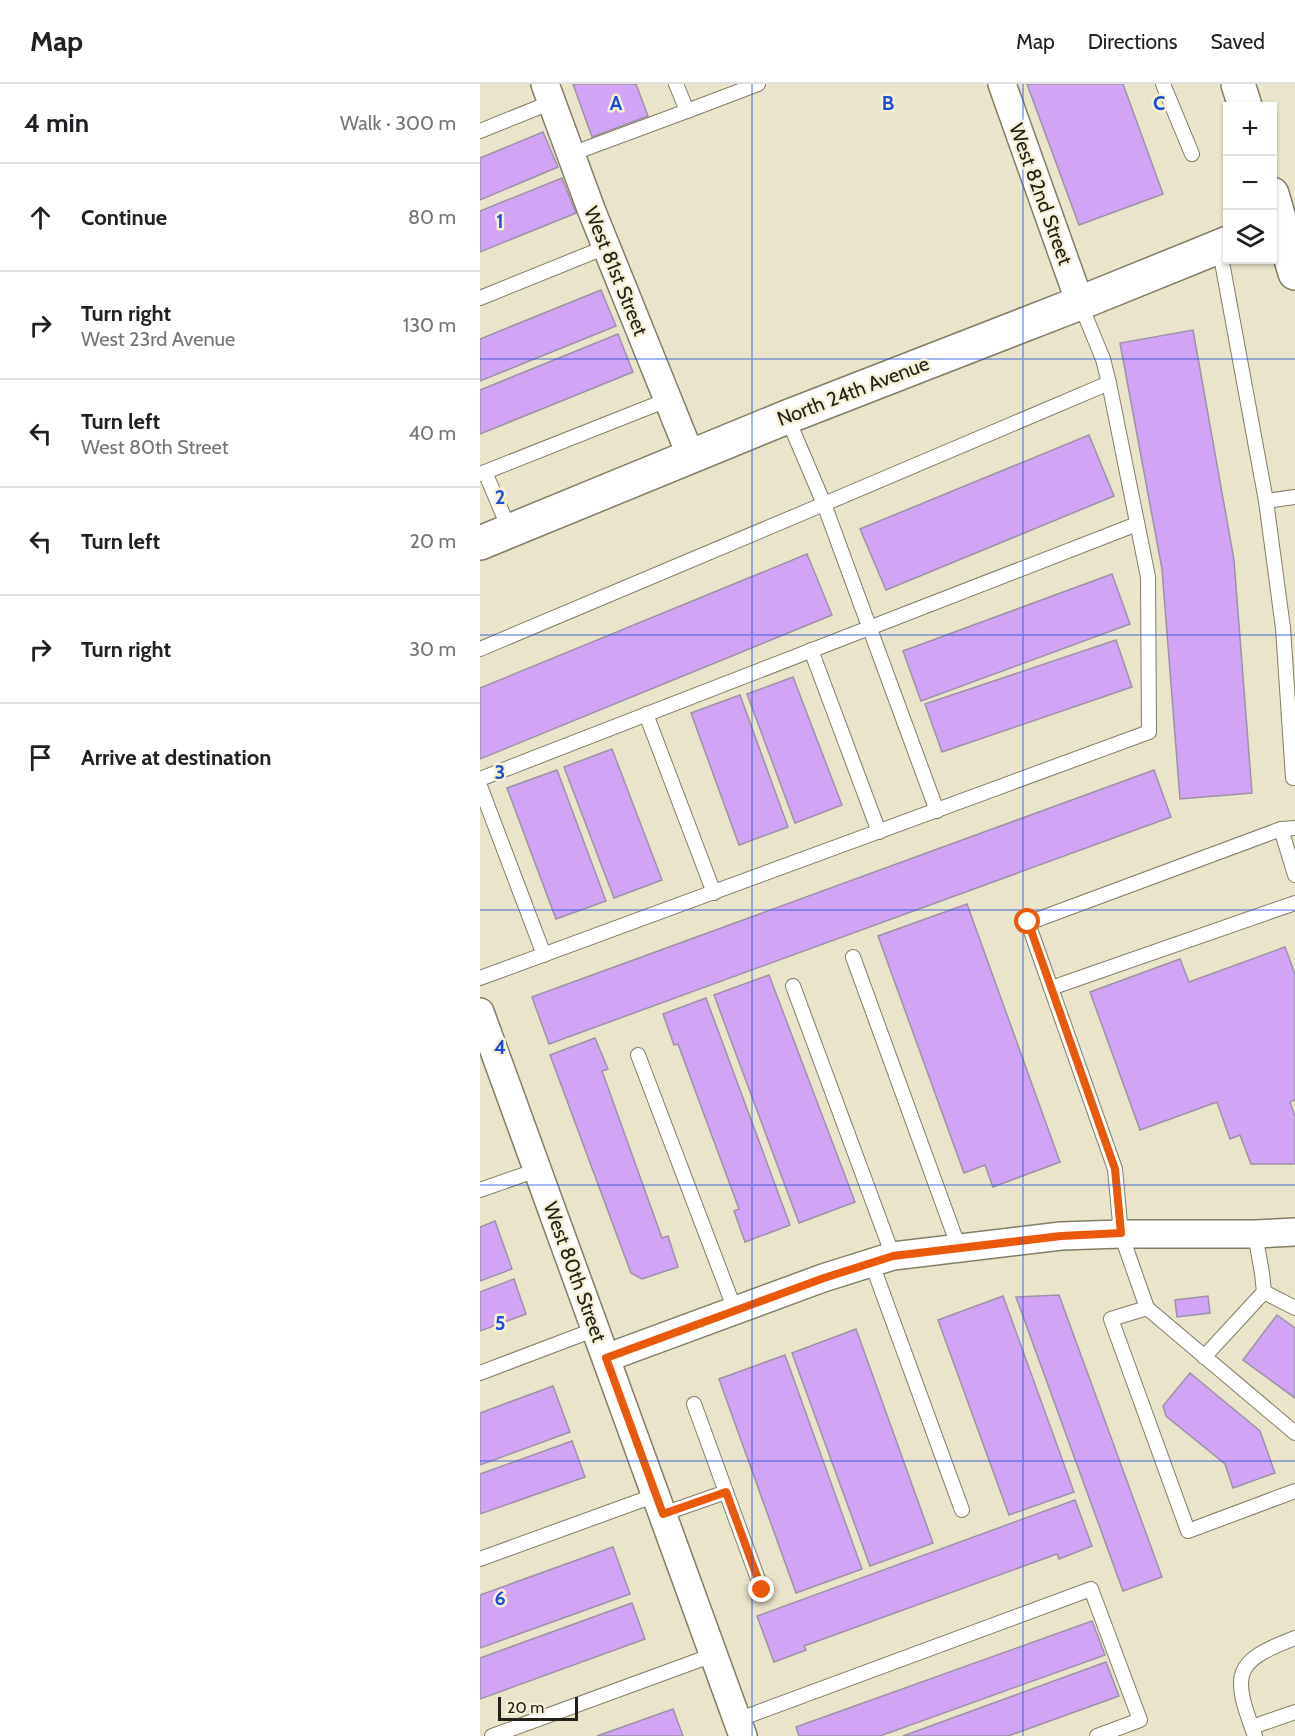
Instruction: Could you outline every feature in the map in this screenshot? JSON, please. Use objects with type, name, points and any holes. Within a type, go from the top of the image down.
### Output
[{"type":"street","name":"West 82nd Street","points":[[1002,84],[1080,303]]},
{"type":"street","points":[[1238,84],[1244,102]]},
{"type":"street","name":"West 81st Street","points":[[549,93],[606,247],[690,457]]},
{"type":"street","points":[[1277,220],[1295,273]]},
{"type":"street","name":"North 24th Avenue","points":[[480,543],[787,417],[1080,303],[1223,244]]},
{"type":"street","name":"West 80th Street","points":[[480,1012],[740,1728]]},
{"type":"street","points":[[606,1358],[824,1278],[883,1260],[1061,1236],[1121,1233],[1295,1232]]},
{"type":"lane","points":[[676,84],[687,111]]},
{"type":"lane","points":[[571,154],[758,84]]},
{"type":"lane","points":[[1163,84],[1192,154]]},
{"type":"lane","points":[[480,130],[549,93]]},
{"type":"lane","points":[[480,298],[606,247]]},
{"type":"lane","points":[[1226,264],[1266,501],[1283,628],[1293,778]]},
{"type":"lane","points":[[480,978],[1149,732],[1148,577],[1109,383],[1103,359],[1080,303]]},
{"type":"lane","points":[[480,650],[1109,383]]},
{"type":"lane","points":[[510,531],[482,473],[667,400]]},
{"type":"lane","points":[[787,417],[824,504],[937,811]]},
{"type":"lane","points":[[1266,501],[1295,497]]},
{"type":"lane","points":[[480,779],[1137,524]]},
{"type":"lane","points":[[811,650],[879,832]]},
{"type":"lane","points":[[646,714],[714,892]]},
{"type":"lane","points":[[480,786],[544,955]]},
{"type":"lane","points":[[1295,875],[1288,828],[1028,922],[1115,1169],[1121,1233],[1147,1308],[1295,1433]]},
{"type":"lane","points":[[1051,988],[1295,903]]},
{"type":"lane","points":[[853,957],[959,1248]]},
{"type":"lane","points":[[793,986],[962,1510]]},
{"type":"lane","points":[[638,1055],[735,1310]]},
{"type":"lane","points":[[480,1190],[537,1170]]},
{"type":"lane","points":[[1255,1234],[1264,1292]]},
{"type":"lane","points":[[1264,1292],[1295,1308]]},
{"type":"lane","points":[[1204,1358],[1264,1292]]},
{"type":"lane","points":[[1147,1308],[1111,1319],[1188,1531],[1295,1491]]},
{"type":"lane","points":[[480,1372],[596,1329]]},
{"type":"lane","points":[[694,1404],[762,1590]]},
{"type":"lane","points":[[480,1559],[659,1504],[726,1492]]},
{"type":"lane","points":[[740,1728],[1091,1589],[1140,1720],[1097,1736]]},
{"type":"lane","points":[[1295,1638],[1264,1650],[1251,1659],[1244,1670],[1241,1693],[1253,1732],[1295,1712]]},
{"type":"lane","points":[[492,1736],[713,1655]]},
{"type":"building","points":[[573,84],[636,84],[648,116],[592,137]]},
{"type":"building","points":[[1027,84],[1123,84],[1163,194],[1079,225]]},
{"type":"building","points":[[543,132],[558,167],[480,200],[480,158]]},
{"type":"building","points":[[562,178],[576,213],[480,252],[480,211]]},
{"type":"building","points":[[601,290],[616,326],[480,381],[480,339]]},
{"type":"building","points":[[1193,330],[1234,560],[1252,793],[1180,799],[1162,569],[1120,343]]},
{"type":"building","points":[[618,334],[633,372],[480,434],[480,390]]},
{"type":"building","points":[[1089,435],[1114,496],[886,590],[860,529]]},
{"type":"building","points":[[807,554],[832,615],[480,759],[480,688]]},
{"type":"building","points":[[1112,574],[1130,624],[921,701],[903,651]]},
{"type":"building","points":[[1116,640],[1132,687],[942,752],[925,704]]},
{"type":"building","points":[[793,677],[842,805],[795,823],[747,694]]},
{"type":"building","points":[[740,695],[788,827],[739,845],[691,713]]},
{"type":"building","points":[[612,749],[662,880],[614,898],[564,767]]},
{"type":"building","points":[[557,770],[606,901],[556,919],[507,788]]},
{"type":"building","points":[[1154,770],[1171,817],[549,1044],[532,997]]},
{"type":"building","points":[[967,904],[1060,1162],[993,1187],[985,1165],[964,1173],[878,936]]},
{"type":"building","points":[[1285,947],[1295,974],[1295,1100],[1290,1102],[1295,1116],[1295,1164],[1251,1164],[1240,1135],[1230,1139],[1217,1102],[1140,1130],[1090,992],[1180,959],[1189,982]]},
{"type":"building","points":[[769,975],[855,1202],[799,1223],[714,995]]},
{"type":"building","points":[[706,998],[790,1225],[745,1242],[734,1211],[739,1209],[678,1044],[674,1045],[663,1014]]},
{"type":"building","points":[[595,1038],[608,1069],[602,1071],[662,1238],[668,1236],[678,1267],[642,1279],[631,1273],[550,1055]]},
{"type":"building","points":[[495,1221],[512,1269],[480,1281],[480,1227]]},
{"type":"building","points":[[514,1279],[526,1314],[480,1331],[480,1292]]},
{"type":"building","points":[[1059,1295],[1162,1577],[1123,1591],[1016,1297]]},
{"type":"building","points":[[1003,1296],[1074,1492],[1009,1515],[938,1320]]},
{"type":"building","points":[[1208,1296],[1210,1313],[1177,1317],[1175,1300]]},
{"type":"building","points":[[1277,1315],[1295,1328],[1295,1398],[1243,1360]]},
{"type":"building","points":[[856,1329],[933,1543],[870,1566],[792,1353]]},
{"type":"building","points":[[785,1355],[862,1569],[796,1593],[719,1379]]},
{"type":"building","points":[[1190,1373],[1260,1431],[1275,1473],[1233,1488],[1225,1464],[1166,1416],[1163,1406]]},
{"type":"building","points":[[553,1386],[570,1432],[480,1465],[480,1413]]},
{"type":"building","points":[[572,1441],[585,1477],[480,1514],[480,1474]]},
{"type":"building","points":[[1075,1500],[1092,1546],[1059,1559],[1057,1554],[804,1646],[806,1650],[774,1662],[757,1616]]},
{"type":"building","points":[[613,1547],[630,1594],[480,1648],[480,1595]]},
{"type":"building","points":[[632,1603],[645,1639],[480,1699],[480,1658]]},
{"type":"building","points":[[1092,1621],[1105,1655],[880,1736],[799,1736],[796,1727]]},
{"type":"building","points":[[1106,1662],[1119,1696],[1008,1736],[903,1736]]},
{"type":"building","points":[[673,1709],[683,1736],[597,1736]]},
{"type":"route","points":[[762,1590],[726,1492],[663,1514],[606,1358],[824,1278],[893,1256],[1061,1236],[1121,1233],[1115,1169],[1028,922]]}]
